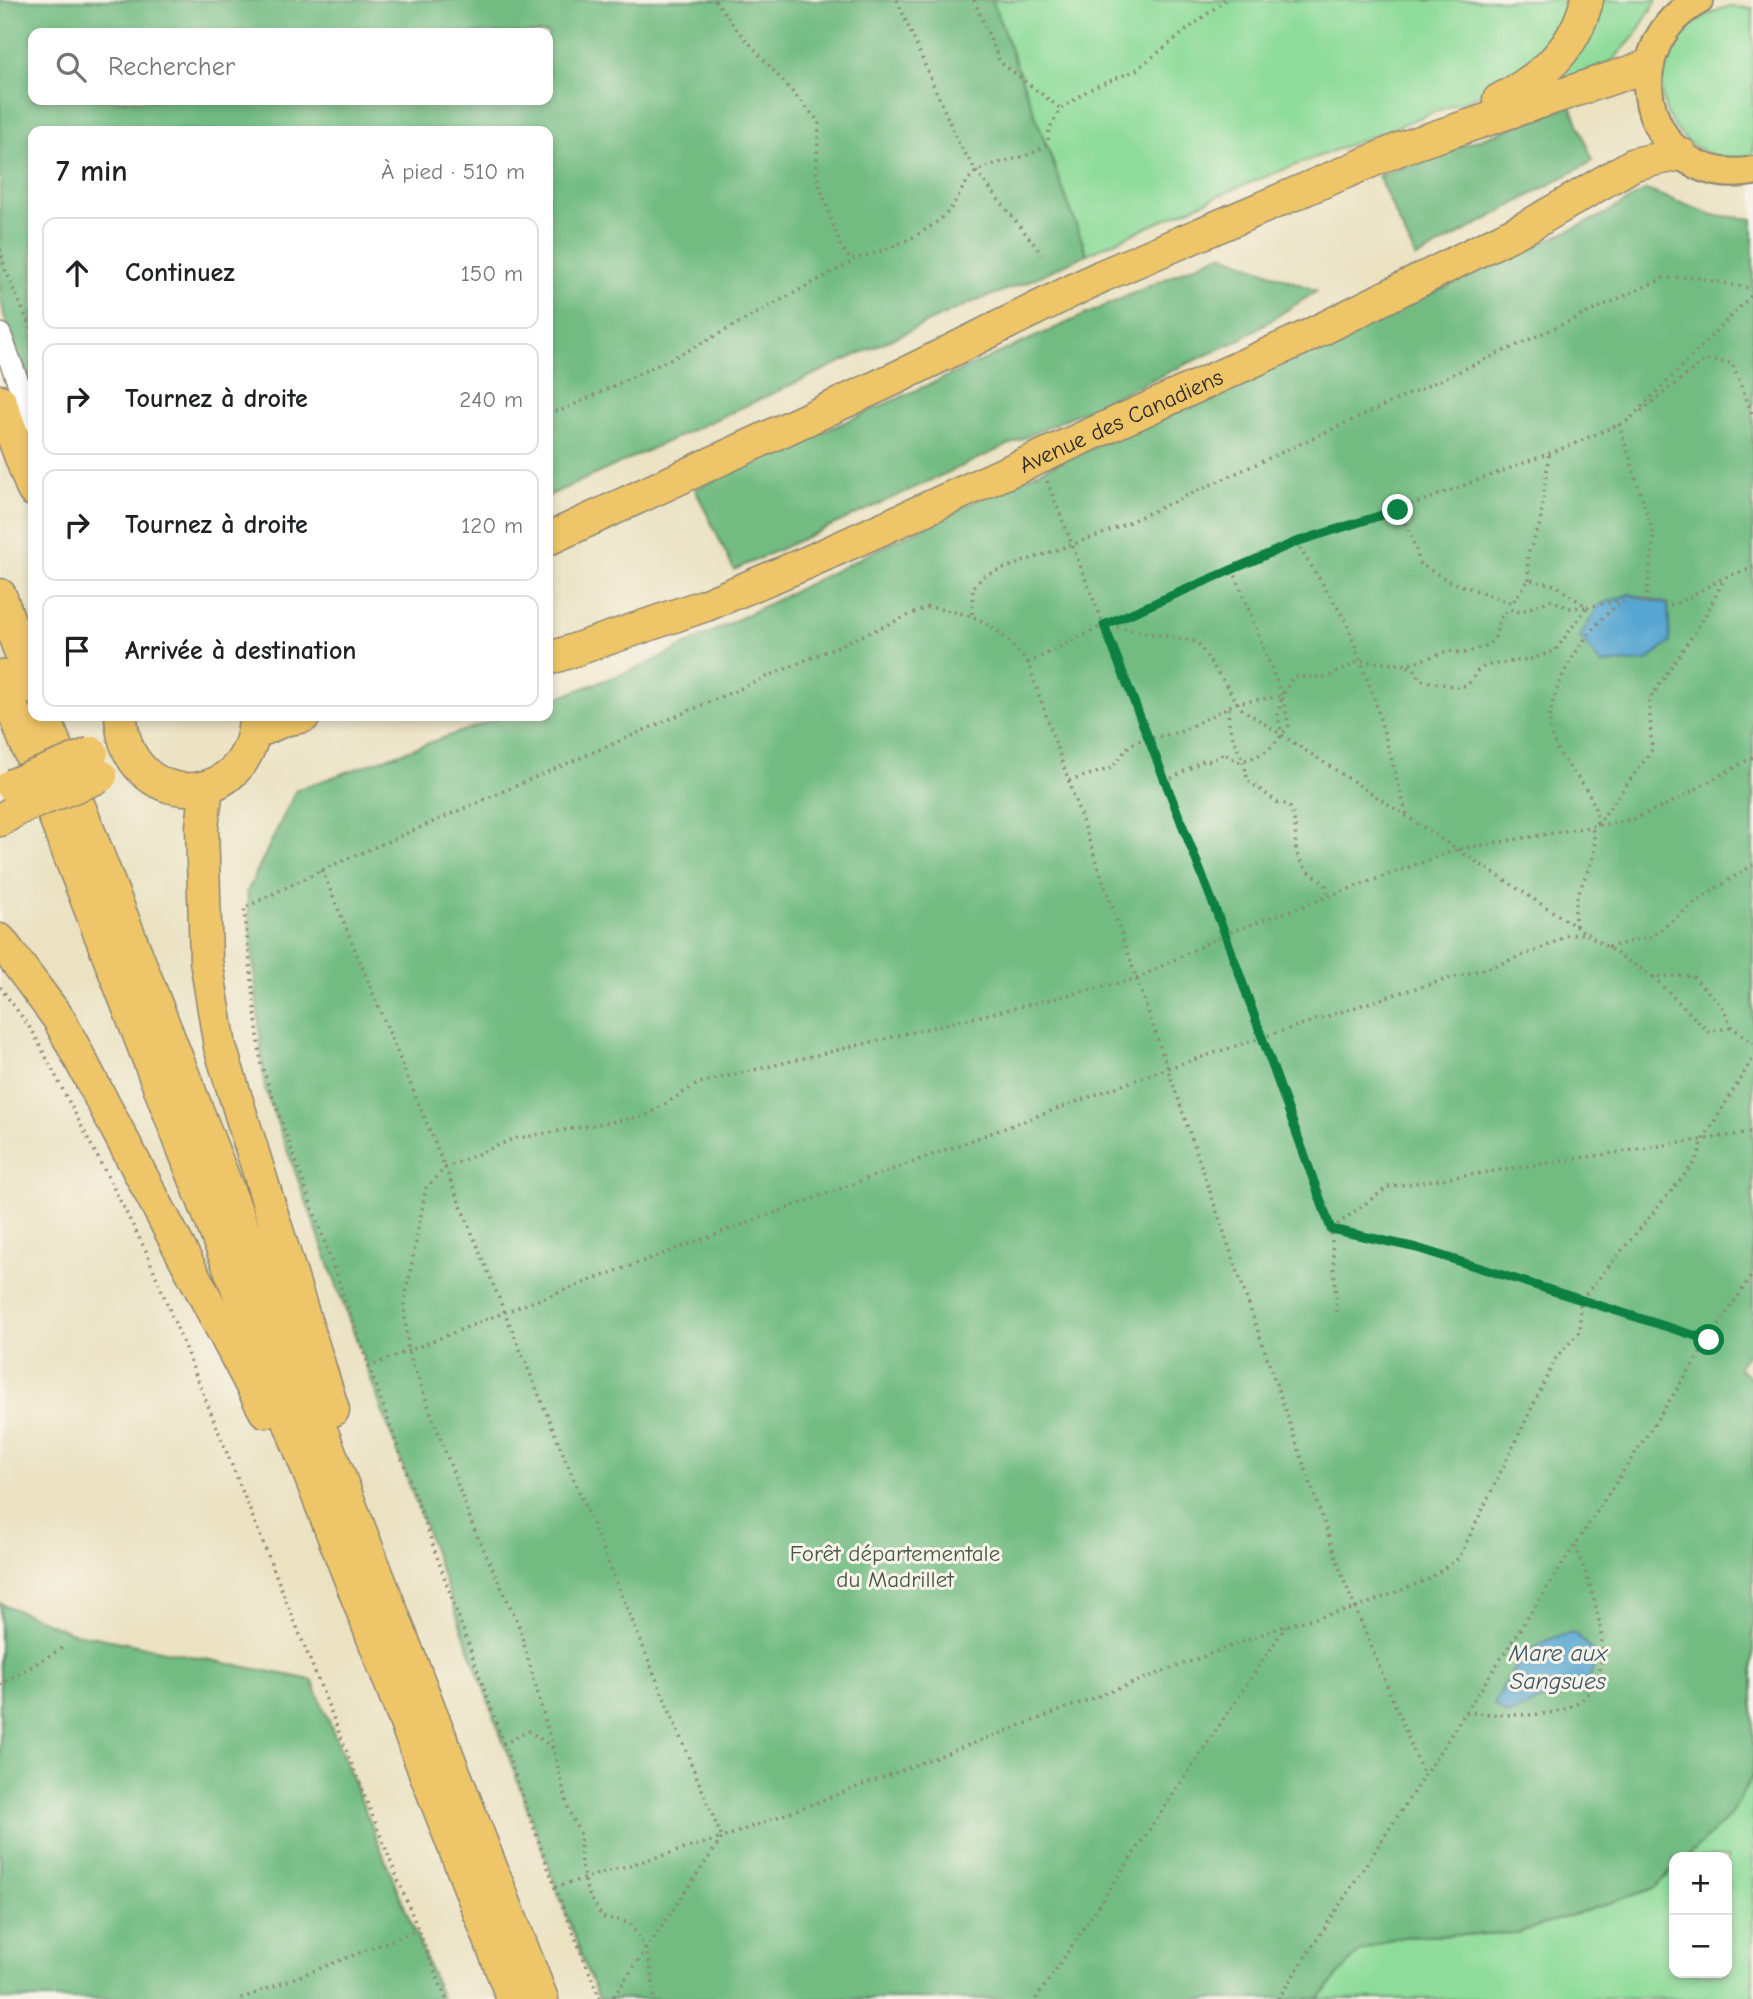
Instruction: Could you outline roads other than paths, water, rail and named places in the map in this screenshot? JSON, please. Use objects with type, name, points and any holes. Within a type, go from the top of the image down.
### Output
[{"type":"highway","points":[[553,538],[898,376],[1102,276],[1402,148],[1533,83],[1561,52],[1582,20],[1587,0]]},
{"type":"highway","points":[[1402,148],[1648,66]]},
{"type":"highway","name":"Avenue des Canadiens","points":[[553,657],[706,604],[818,557],[1306,337],[1530,225],[1634,164],[1681,154]]},
{"type":"highway","points":[[0,401],[28,477]]},
{"type":"highway","points":[[0,595],[28,674]]},
{"type":"highway","points":[[0,676],[513,1999]]},
{"type":"highway","points":[[46,721],[542,1999]]},
{"type":"highway","points":[[8,801],[97,765],[126,738],[148,777],[166,786],[187,790],[207,787],[224,779],[239,767],[249,751],[255,724],[277,721]]},
{"type":"highway","points":[[207,787],[202,827],[206,947],[220,1046],[341,1434],[341,1484]]},
{"type":"highway","points":[[0,940],[59,1019],[251,1380],[301,1494],[329,1524]]},
{"type":"main road","points":[[1683,4],[1654,46],[1648,66],[1647,90],[1652,115],[1664,136],[1681,154],[1698,165],[1748,178]]},
{"type":"lane","points":[[0,334],[28,409]]},
{"type":"water","points":[[1629,594],[1668,604],[1670,642],[1647,661],[1601,664],[1580,637],[1599,605]]},
{"type":"water","name":"Mare aux Sangsues","points":[[1576,1633],[1595,1654],[1590,1678],[1585,1685],[1578,1690],[1539,1701],[1508,1715],[1494,1705],[1516,1667],[1535,1647],[1561,1635]]},
{"type":"park label","name":"Forêt départementale du Madrillet","points":[[895,1566]]}]
